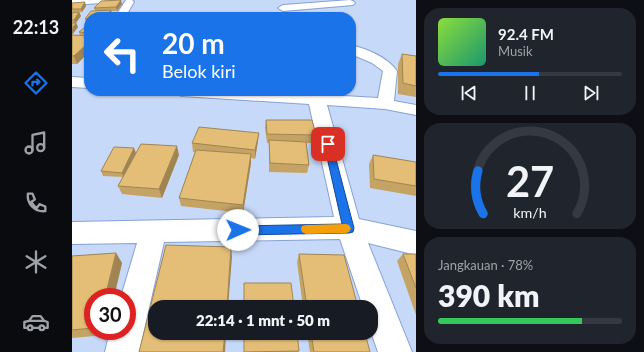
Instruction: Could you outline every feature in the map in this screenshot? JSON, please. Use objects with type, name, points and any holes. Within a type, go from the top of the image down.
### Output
[{"type":"street","points":[[72,2],[101,0]]},
{"type":"street","points":[[123,12],[129,2]]},
{"type":"street","points":[[288,12],[280,6],[350,3]]},
{"type":"street","points":[[356,51],[376,59],[390,71],[385,104]]},
{"type":"street","points":[[261,96],[317,101],[385,104],[416,110]]},
{"type":"street","points":[[317,101],[349,228],[395,352]]},
{"type":"street","points":[[72,233],[349,228],[416,243]]},
{"type":"street","points":[[136,297],[153,232]]},
{"type":"street","points":[[122,352],[125,340]]},
{"type":"building","points":[[121,0],[116,7],[94,8],[101,1]]},
{"type":"building","points":[[85,2],[81,9],[72,9],[72,3]]},
{"type":"building","points":[[111,10],[110,12],[90,12]]},
{"type":"building","points":[[79,12],[74,20],[72,20],[72,13]]},
{"type":"building","points":[[72,23],[76,23],[72,29]]},
{"type":"building","points":[[84,28],[84,32],[79,32]]},
{"type":"building","points":[[72,35],[84,36],[84,47],[74,56],[72,56]]},
{"type":"building","points":[[402,54],[416,56],[416,86],[403,83]]},
{"type":"building","points":[[266,120],[312,120],[316,135],[267,134]]},
{"type":"building","points":[[199,127],[259,133],[255,150],[192,143]]},
{"type":"building","points":[[269,140],[306,142],[309,165],[270,163]]},
{"type":"building","points":[[141,144],[177,146],[159,189],[118,186]]},
{"type":"building","points":[[114,147],[134,148],[122,173],[101,171]]},
{"type":"building","points":[[196,150],[251,154],[243,205],[179,198]]},
{"type":"building","points":[[373,155],[416,162],[416,186],[374,179]]},
{"type":"building","points":[[166,245],[231,247],[227,300],[152,300]]},
{"type":"building","points":[[116,253],[107,288],[84,288],[84,329],[72,330],[72,256]]},
{"type":"building","points":[[299,254],[344,255],[356,300],[306,300]]},
{"type":"building","points":[[403,254],[416,254],[416,288]]},
{"type":"building","points":[[244,283],[291,283],[293,300],[244,300]]},
{"type":"building","points":[[148,316],[148,340],[224,340],[223,352],[139,352]]},
{"type":"building","points":[[244,340],[298,340],[299,351],[244,352]]},
{"type":"building","points":[[312,340],[367,340],[370,352],[314,352]]},
{"type":"slow traffic","points":[[306,229],[346,228]]},
{"type":"route","points":[[238,230],[349,228],[328,144]]}]
